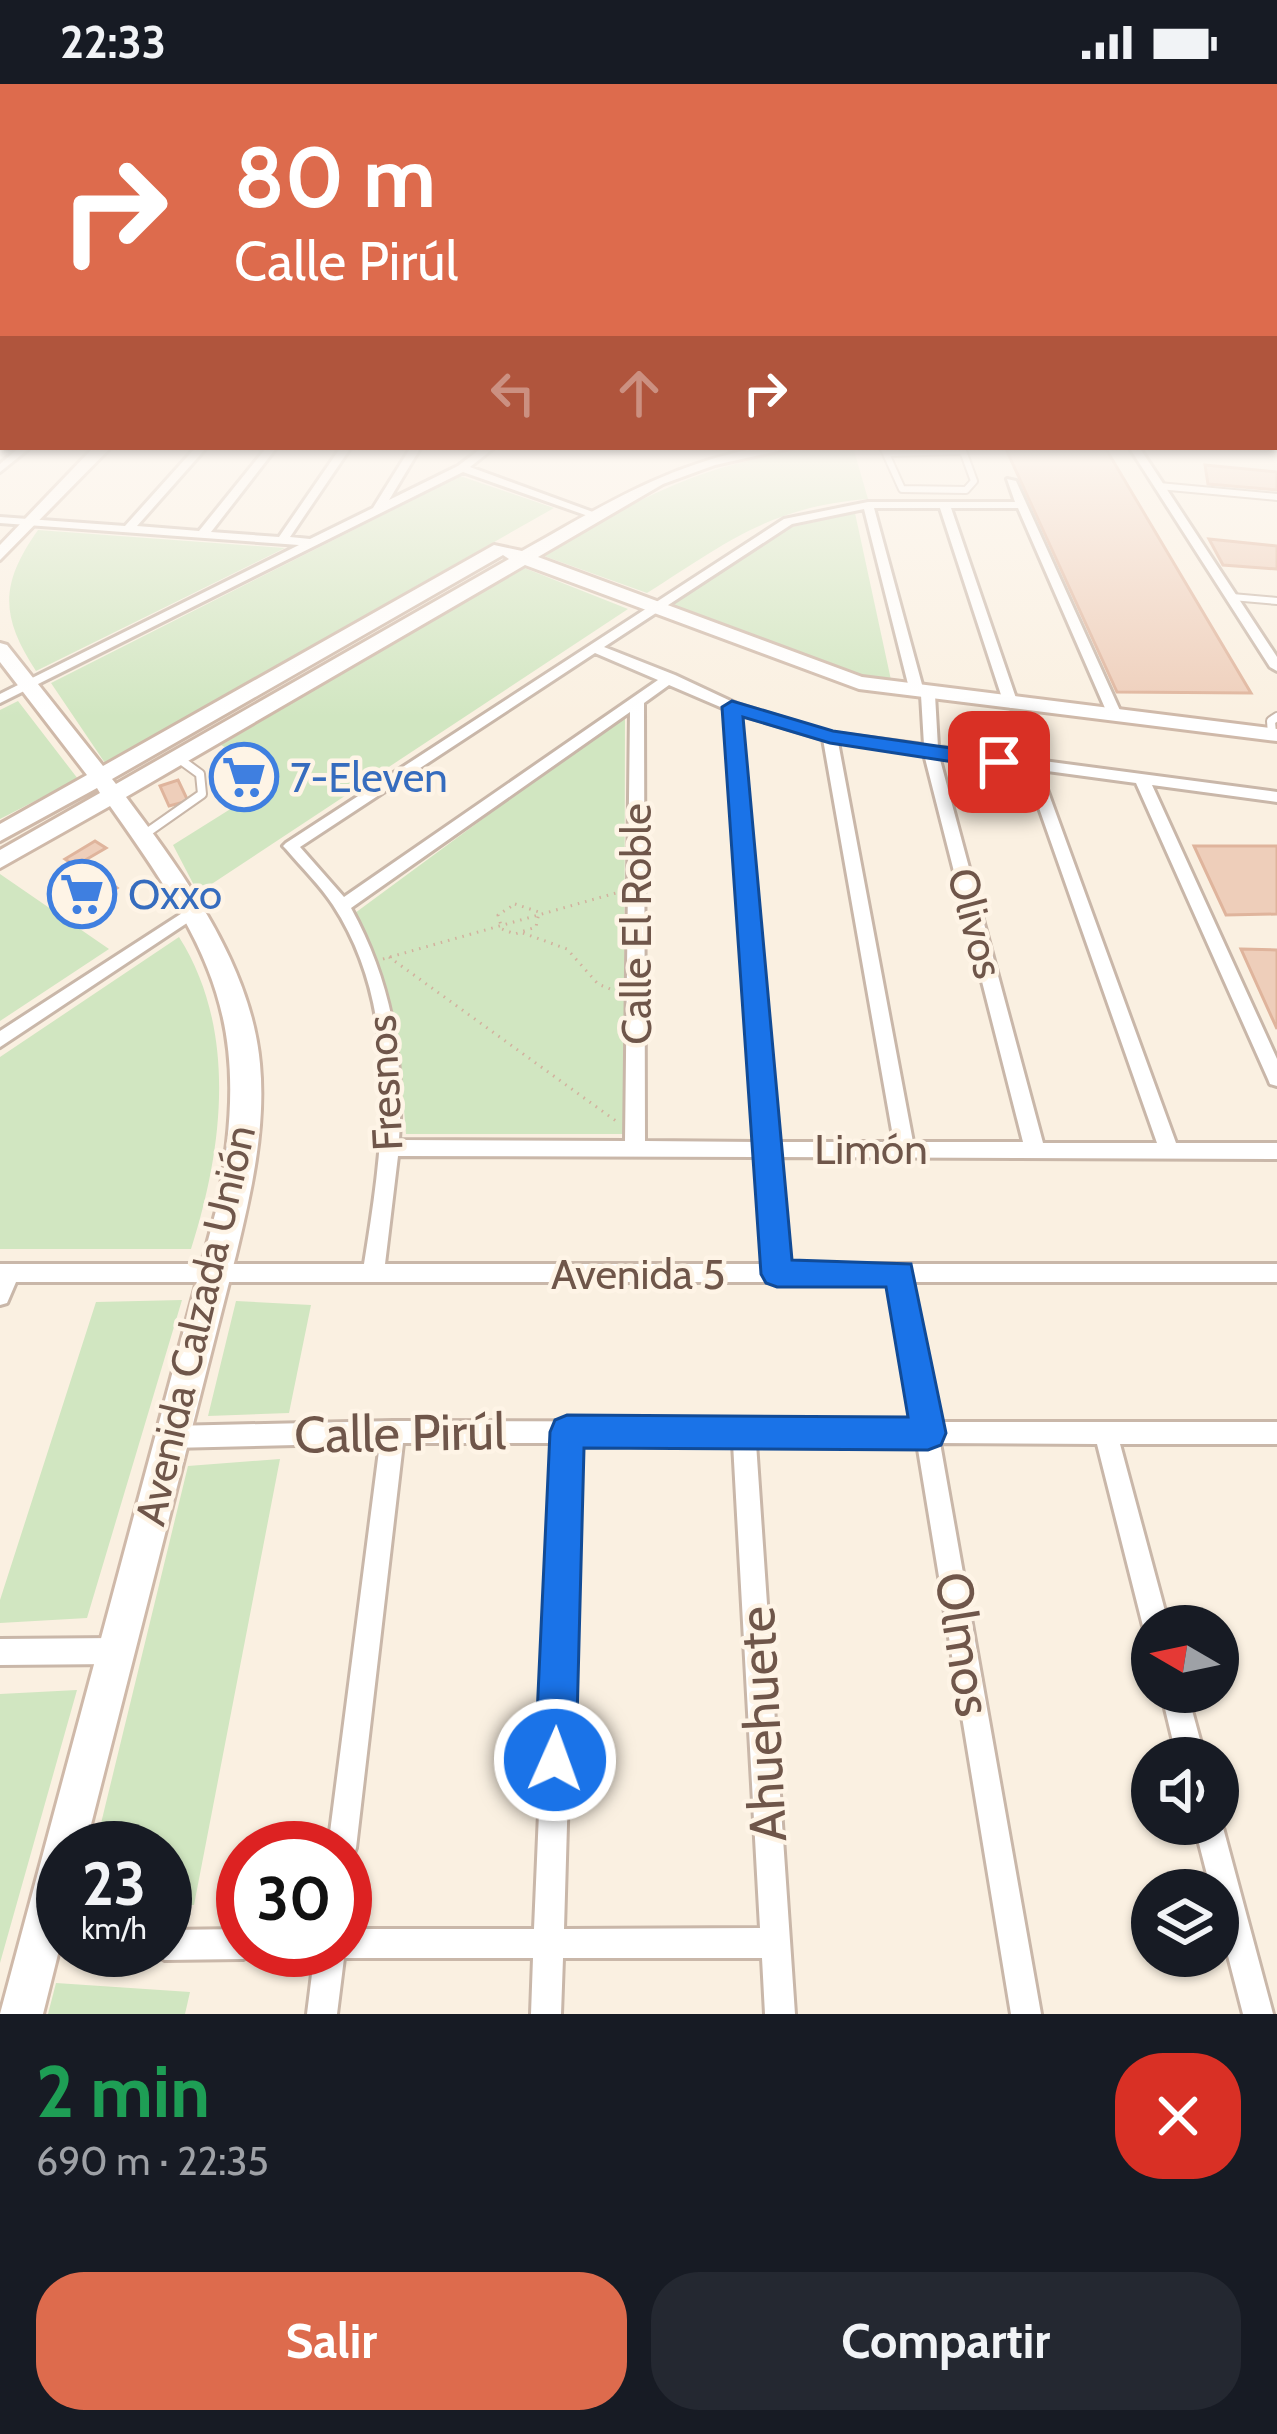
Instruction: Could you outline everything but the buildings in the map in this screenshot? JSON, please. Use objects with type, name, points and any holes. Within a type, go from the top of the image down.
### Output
[{"type":"street","points":[[235,537],[312,542]]},
{"type":"street","points":[[0,699],[322,537]]},
{"type":"street","points":[[0,860],[104,789],[521,537]]},
{"type":"street","points":[[0,834],[178,758],[558,537]]},
{"type":"street","points":[[594,648],[760,537]]},
{"type":"street","name":"Olivos","points":[[877,537],[923,694],[931,753],[1035,1150]]},
{"type":"street","points":[[955,537],[1011,704]]},
{"type":"street","points":[[1035,537],[1115,715]]},
{"type":"street","points":[[1193,537],[1277,667]]},
{"type":"street","points":[[499,549],[836,676],[923,694],[1276,728]]},
{"type":"street","points":[[594,648],[732,707],[830,737],[1277,797]]},
{"type":"street","name":"Fresnos","points":[[373,1274],[393,1148],[392,1052],[379,960],[343,906],[291,847],[594,648]]},
{"type":"street","name":"Avenida Calzada Unión","points":[[0,649],[140,836],[190,913],[230,987],[249,1088],[214,1273],[71,1821]]},
{"type":"street","points":[[343,906],[670,678]]},
{"type":"street","name":"Calle El Roble","points":[[635,1142],[638,701]]},
{"type":"street","points":[[732,707],[777,1274]]},
{"type":"street","points":[[830,737],[905,1149]]},
{"type":"street","points":[[1033,767],[1169,1150]]},
{"type":"street","points":[[1143,781],[1277,1079]]},
{"type":"street","points":[[0,1040],[190,913]]},
{"type":"street","name":"Limón","points":[[393,1148],[635,1142],[766,1149],[1277,1150]]},
{"type":"street","points":[[0,1296],[4,1273]]},
{"type":"street","name":"Avenida 5","points":[[4,1273],[1277,1274]]},
{"type":"street","name":"Olmos","points":[[900,1274],[1026,2014]]},
{"type":"street","points":[[345,1821],[393,1432]]},
{"type":"street","name":"Calle Pirúl","points":[[171,1437],[393,1432],[1277,1433]]},
{"type":"street","points":[[546,2014],[567,1432]]},
{"type":"street","name":"Ahuehuete","points":[[744,1434],[780,2014]]},
{"type":"street","points":[[1106,1434],[1151,1605]]},
{"type":"street","points":[[0,1652],[116,1651]]},
{"type":"street","points":[[1214,1845],[1258,2014]]},
{"type":"street","points":[[372,1945],[548,1948],[775,1943]]},
{"type":"street","name":"Avenida Calzada Unión","points":[[20,2014],[37,1977]]},
{"type":"street","points":[[322,2014],[327,1977]]},
{"type":"lane","points":[[1232,597],[1277,601]]},
{"type":"lane","points":[[140,836],[202,794],[200,774],[178,758]]},
{"type":"path","points":[[379,960],[637,887]]},
{"type":"path","points":[[499,926],[498,914],[514,904],[529,905],[540,915]]},
{"type":"path","points":[[523,933],[536,927],[540,915]]},
{"type":"path","points":[[499,926],[567,950],[604,988],[636,997]]},
{"type":"path","points":[[379,960],[549,1066],[635,1142]]},
{"type":"green space","points":[[34,537],[135,537],[285,548],[36,671],[16,633],[9,600]]},
{"type":"green space","points":[[339,537],[503,537],[105,763],[51,683]]},
{"type":"green space","points":[[573,537],[737,537],[647,593],[541,555]]},
{"type":"green space","points":[[769,537],[860,537],[891,680],[855,674],[667,607]]},
{"type":"green space","points":[[522,567],[628,609],[198,893],[173,845],[280,778],[221,745]]},
{"type":"green space","points":[[18,701],[78,779],[0,819],[0,710]]},
{"type":"green space","points":[[625,714],[624,1134],[406,1134],[391,1021],[355,913]]},
{"type":"green space","points":[[0,874],[109,949],[0,1021]]},
{"type":"green space","points":[[179,937],[198,973],[210,1011],[219,1090],[211,1171],[191,1249],[0,1249],[0,1057]]},
{"type":"green space","points":[[182,1300],[87,1618],[0,1623],[0,1600],[96,1302]]},
{"type":"green space","points":[[236,1301],[311,1305],[289,1413],[208,1416]]},
{"type":"green space","points":[[280,1459],[194,1905],[192,1821],[102,1821],[188,1466]]},
{"type":"green space","points":[[77,1690],[40,1821],[36,1821],[0,1963],[0,1694]]},
{"type":"green space","points":[[56,1983],[190,1992],[185,2014],[48,2014]]},
{"type":"place","name":"7-Eleven","points":[[244,777]]},
{"type":"place","name":"Oxxo","points":[[82,894]]},
{"type":"route","points":[[555,1760],[567,1432],[928,1433],[900,1274],[777,1274],[732,707],[830,737],[999,762]]}]
